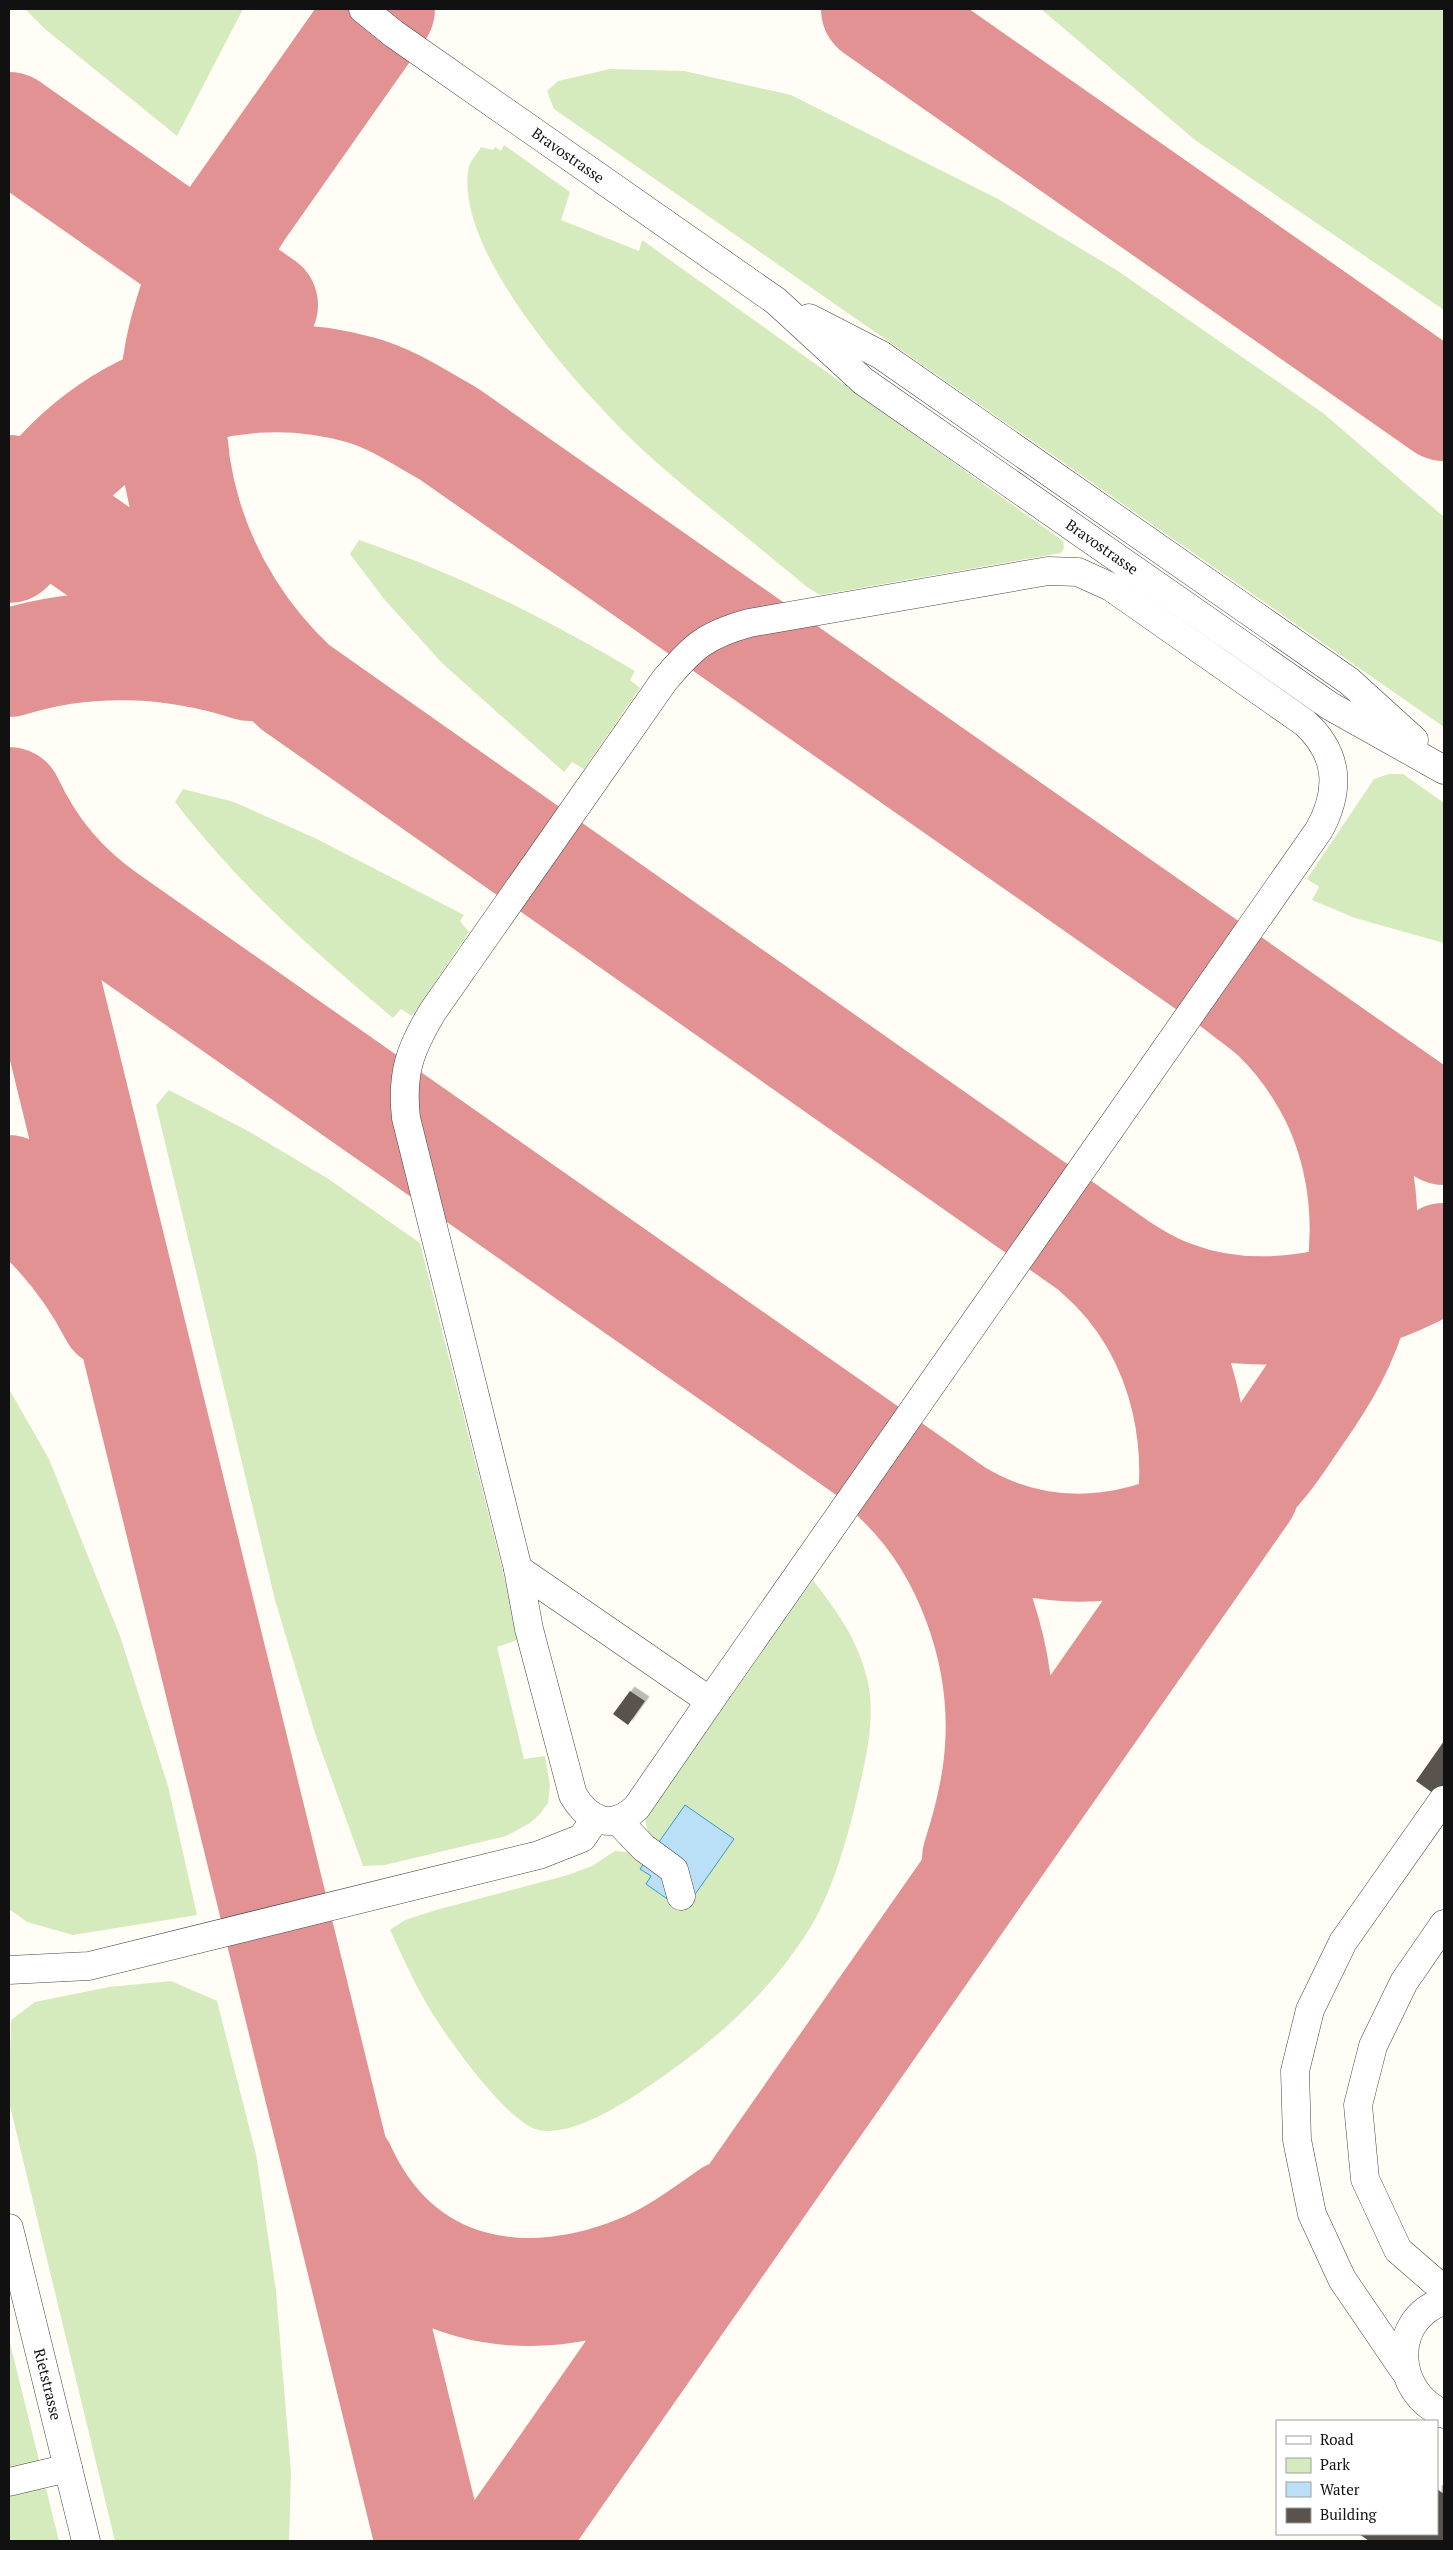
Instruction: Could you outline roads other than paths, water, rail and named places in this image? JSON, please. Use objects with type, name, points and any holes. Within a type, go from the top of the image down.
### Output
[{"type":"lane","name":"Bravostrasse","points":[[363,9],[394,34],[776,301],[863,381],[1330,706],[1444,769]]},
{"type":"lane","points":[[9,1970],[89,1966],[539,1854],[582,1838],[606,1819],[628,1815],[636,1807],[1327,815],[1334,787],[1333,773],[1324,744],[1316,733],[1111,587],[1078,572],[1048,572],[750,623],[724,630],[706,638],[689,651],[664,680],[429,1018],[407,1061],[404,1082],[406,1118],[518,1569],[529,1629],[573,1795],[586,1813],[606,1819],[674,1870],[681,1896]]},
{"type":"lane","points":[[518,1569],[710,1701]]},
{"type":"lane","points":[[1443,1800],[1343,1942],[1310,2010],[1294,2071],[1297,2140],[1312,2214],[1342,2279],[1404,2370],[1410,2386],[1419,2399],[1432,2409],[1444,2414]]},
{"type":"lane","points":[[1444,1924],[1404,1982],[1377,2038],[1358,2105],[1365,2179],[1398,2250],[1444,2290]]},
{"type":"lane","name":"Rietstrasse","points":[[9,2228],[86,2541]]},
{"type":"lane","points":[[1404,2370],[1404,2351],[1409,2332],[1420,2316],[1435,2304],[1444,2301]]},
{"type":"lane","points":[[9,2482],[68,2468]]},
{"type":"water","points":[[685,1805],[734,1839],[689,1903],[680,1908],[646,1884],[651,1876],[640,1869]]}]
